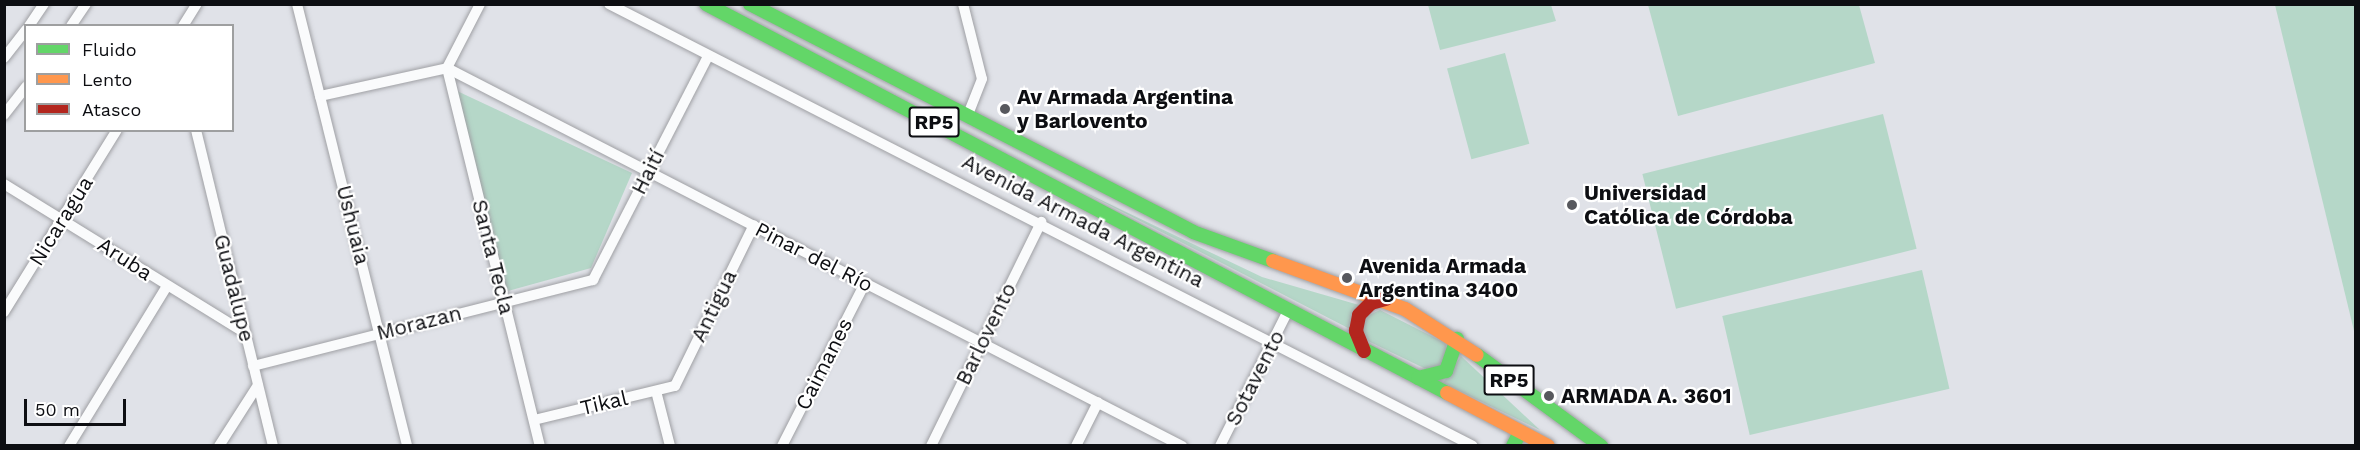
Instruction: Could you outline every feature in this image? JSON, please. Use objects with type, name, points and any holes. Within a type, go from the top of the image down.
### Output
[{"type":"main road","name":"Avenida Armada Argentina","points":[[706,4],[1520,432]]},
{"type":"main road","name":"Avenida Armada Argentina","points":[[750,4],[967,117],[1237,252],[1386,299],[1458,339],[1560,421],[1601,446]]},
{"type":"main road","points":[[1364,351],[1356,331],[1359,315],[1371,303],[1386,299]]},
{"type":"main road","points":[[1416,378],[1435,378],[1446,371],[1458,339]]},
{"type":"main road","points":[[1514,446],[1520,432]]},
{"type":"main road","name":"RP5","points":[[1520,432],[1548,446]]},
{"type":"street","points":[[30,24],[45,4]]},
{"type":"street","points":[[72,24],[87,4]]},
{"type":"street","points":[[184,24],[197,4]]},
{"type":"street","name":"Ushuaia","points":[[297,4],[407,446]]},
{"type":"street","points":[[320,96],[447,68],[480,4]]},
{"type":"street","name":"Avenida Armada Argentina","points":[[609,4],[1275,341],[1473,446]]},
{"type":"street","points":[[963,4],[982,79],[967,117]]},
{"type":"street","points":[[4,58],[24,33]]},
{"type":"street","name":"Haití","points":[[586,284],[597,275],[708,56]]},
{"type":"street","name":"Pinar del Río","points":[[447,68],[1182,446]]},
{"type":"street","name":"Santa Tecla","points":[[447,68],[540,446]]},
{"type":"street","points":[[4,115],[24,90]]},
{"type":"street","name":"Nicaragua","points":[[4,312],[116,132]]},
{"type":"street","name":"Guadalupe","points":[[196,132],[273,446]]},
{"type":"street","name":"Aruba","points":[[4,184],[245,333]]},
{"type":"street","name":"Barlovento","points":[[930,446],[1041,222]]},
{"type":"street","name":"Antigua","points":[[675,386],[754,225]]},
{"type":"street","name":"Caimanes","points":[[782,446],[865,283]]},
{"type":"street","name":"Morazan","points":[[253,366],[504,302],[586,284]]},
{"type":"street","points":[[69,446],[167,286]]},
{"type":"street","name":"Sotavento","points":[[1220,446],[1275,341],[1288,311]]},
{"type":"street","points":[[219,446],[258,385]]},
{"type":"street","name":"Tikal","points":[[534,420],[675,386]]},
{"type":"street","points":[[656,391],[670,446]]},
{"type":"street","points":[[1076,446],[1098,402]]},
{"type":"green space","points":[[1428,5],[1551,5],[1556,21],[1440,50]]},
{"type":"green space","points":[[1648,5],[1859,5],[1875,63],[1678,116]]},
{"type":"green space","points":[[2275,5],[2355,5],[2355,335]]},
{"type":"green space","points":[[1505,53],[1529,144],[1471,159],[1447,69]]},
{"type":"green space","points":[[457,91],[632,173],[591,268],[504,292]]},
{"type":"green space","points":[[1883,114],[1917,249],[1676,309],[1642,174]]},
{"type":"green space","points":[[1078,189],[1262,277],[1359,305],[1350,329]]},
{"type":"green space","points":[[1922,270],[1949,389],[1750,435],[1722,316]]},
{"type":"green space","points":[[1380,310],[1445,343],[1449,354],[1443,368],[1430,371],[1368,341],[1361,330],[1367,316]]},
{"type":"green space","points":[[1461,356],[1540,430],[1443,383]]},
{"type":"traffic: fast","points":[[706,4],[1447,393]]},
{"type":"traffic: fast","points":[[750,4],[1193,232],[1273,261]]},
{"type":"traffic: fast","points":[[1418,378],[1446,371],[1457,339]]},
{"type":"traffic: fast","points":[[1477,355],[1601,446]]},
{"type":"traffic: fast","points":[[1513,446],[1520,432]]},
{"type":"traffic: slow","points":[[1273,261],[1405,309],[1477,355]]},
{"type":"traffic: slow","points":[[1447,393],[1548,446]]},
{"type":"traffic: jam","points":[[1364,351],[1356,331],[1359,315],[1371,303],[1386,299]]},
{"type":"place","name":"Av Armada Argentina y Barlovento","points":[[1005,109]]},
{"type":"place","name":"Universidad Católica de Córdoba","points":[[1572,205]]},
{"type":"place","name":"Avenida Armada Argentina 3400","points":[[1347,278]]},
{"type":"place","name":"ARMADA A. 3601","points":[[1549,396]]}]
